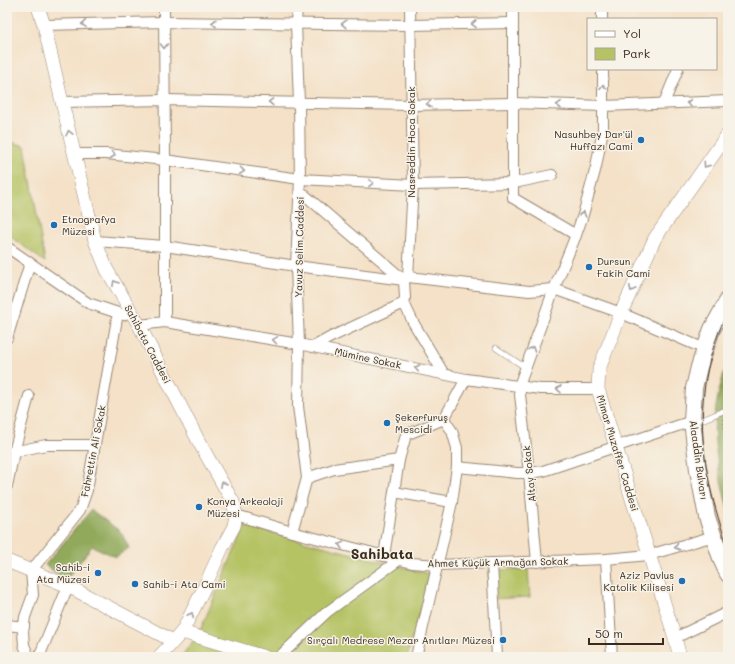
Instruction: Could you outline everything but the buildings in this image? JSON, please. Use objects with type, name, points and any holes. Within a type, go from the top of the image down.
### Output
[{"type":"main road","name":"Alaaddin Bulvarı","points":[[728,300],[712,328],[699,367],[694,388],[692,421],[695,450],[707,517],[728,574]]},
{"type":"street","name":"Sahibata Caddesi","points":[[38,7],[44,25],[95,241],[107,270],[136,321],[199,442],[233,502],[236,515]]},
{"type":"street","points":[[164,7],[166,160],[165,322]]},
{"type":"street","name":"Yavuz Selim Caddesi","points":[[292,532],[307,478],[298,406],[299,344],[296,266],[300,179],[296,23],[297,7]]},
{"type":"street","name":"Nasreddin Hoca Sokak","points":[[404,303],[413,185],[410,7]]},
{"type":"street","points":[[513,7],[513,198],[576,235]]},
{"type":"street","points":[[602,7],[602,18]]},
{"type":"street","points":[[44,25],[164,22],[410,25],[513,23]]},
{"type":"street","points":[[519,386],[554,289],[576,235],[596,167],[603,129],[603,70]]},
{"type":"street","points":[[664,103],[678,70]]},
{"type":"street","points":[[62,102],[165,100],[411,105],[513,103],[604,106],[728,102]]},
{"type":"street","name":"Mimar Muzaffer Caddesi","points":[[680,657],[598,389],[599,369],[621,313],[655,238],[728,134]]},
{"type":"street","points":[[74,154],[106,154],[166,160],[300,179],[413,185],[514,183],[552,175]]},
{"type":"street","points":[[300,191],[406,278]]},
{"type":"street","points":[[95,241],[165,246],[296,266],[406,278],[529,290],[554,289],[621,313],[705,349]]},
{"type":"street","name":"Mümine Sokak","points":[[7,247],[88,303],[136,321],[165,322],[299,344],[466,379],[540,388],[598,389]]},
{"type":"street","points":[[7,338],[30,263]]},
{"type":"street","points":[[313,347],[404,303],[413,322],[444,374]]},
{"type":"street","name":"Fahrettin Ali Sokak","points":[[31,571],[80,510],[88,490],[118,314]]},
{"type":"street","points":[[384,556],[399,460],[406,435],[444,419],[466,379]]},
{"type":"street","name":"Altay Sokak","points":[[519,386],[537,562]]},
{"type":"street","points":[[7,486],[10,453],[29,396]]},
{"type":"street","points":[[416,657],[452,502],[457,467],[457,448],[452,431],[444,419]]},
{"type":"street","points":[[457,467],[529,473],[543,470],[692,421]]},
{"type":"street","points":[[10,453],[46,445],[96,445]]},
{"type":"street","points":[[307,478],[334,469],[399,460]]},
{"type":"street","points":[[394,492],[452,502]]},
{"type":"street","points":[[159,657],[177,637],[204,588],[222,548],[234,526],[236,515]]},
{"type":"street","name":"Ahmet Küçük Armağan Sokak","points":[[236,515],[292,532],[399,560],[412,563],[437,565],[606,559],[649,555],[714,536]]},
{"type":"street","points":[[606,559],[612,657]]},
{"type":"street","points":[[279,657],[326,612],[399,560]]},
{"type":"street","points":[[7,562],[68,586],[177,637],[265,657]]},
{"type":"street","points":[[492,563],[497,657]]},
{"type":"street","points":[[29,657],[24,645],[24,627],[25,617],[32,595],[31,571]]},
{"type":"street","points":[[39,657],[68,586]]},
{"type":"street","points":[[675,638],[728,612]]},
{"type":"street","points":[[7,625],[24,627]]},
{"type":"lane","points":[[496,348],[526,367]]},
{"type":"lane","points":[[692,421],[702,420],[728,409]]},
{"type":"green space","points":[[7,141],[25,146],[45,262],[7,234]]},
{"type":"green space","points":[[728,359],[728,509],[717,462],[714,426],[717,400]]},
{"type":"green space","points":[[91,510],[121,532],[129,548],[116,557],[92,546],[66,580],[45,565]]},
{"type":"green space","points":[[245,526],[430,574],[407,657],[181,657],[199,633]]},
{"type":"green space","points":[[528,569],[530,597],[491,599],[489,570]]},
{"type":"tram line","points":[[728,311],[716,341],[707,370],[703,399],[702,429],[710,487],[728,547]]},
{"type":"place","name":"Nasuhbey Dar'ül Huffazı Cami","points":[[641,140]]},
{"type":"place","name":"Etnografya Müzesi","points":[[54,225]]},
{"type":"place","name":"Dursun Fakih Cami","points":[[589,267]]},
{"type":"place","name":"Şekerfuruş Mescidi","points":[[387,423]]},
{"type":"place","name":"Konya Arkeoloji Müzesi","points":[[199,507]]},
{"type":"place","name":"Sahib-i Ata Müzesi","points":[[98,573]]},
{"type":"place","name":"Aziz Pavlus Katolik Kilisesi","points":[[682,581]]},
{"type":"place","name":"Sahib-i Ata Cami","points":[[135,584]]},
{"type":"place","name":"Sırçalı Medrese Mezar Anıtları Müzesi","points":[[503,640]]},
{"type":"district","name":"Sahibata","points":[[382,554]]}]
